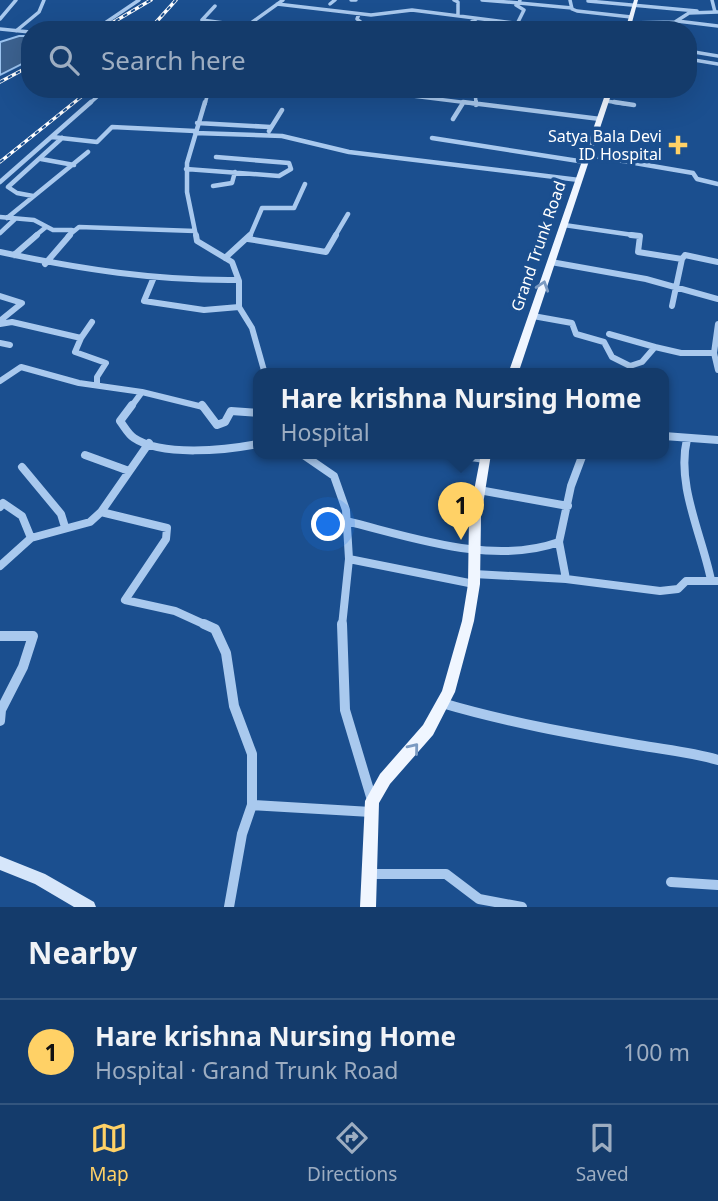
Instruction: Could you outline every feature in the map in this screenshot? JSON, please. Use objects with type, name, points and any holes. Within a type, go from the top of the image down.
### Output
[{"type":"main road","points":[[630,20],[635,3]]},
{"type":"main road","name":"Grand Trunk Road","points":[[515,368],[607,98]]},
{"type":"main road","points":[[368,907],[372,806],[385,779],[428,730],[442,703],[468,621],[474,579],[479,490],[485,459]]},
{"type":"main road","points":[[0,863],[40,879],[89,907]]},
{"type":"street","points":[[0,19],[16,0]]},
{"type":"street","points":[[26,21],[39,12],[44,0]]},
{"type":"street","points":[[108,21],[139,0]]},
{"type":"street","points":[[253,21],[283,0]]},
{"type":"street","points":[[330,4],[335,0]]},
{"type":"street","points":[[351,0],[356,0]]},
{"type":"street","points":[[454,0],[457,2],[458,16]]},
{"type":"street","points":[[482,0],[572,8],[576,11],[630,20],[676,21],[697,11]]},
{"type":"street","points":[[571,0],[572,8]]},
{"type":"street","points":[[588,1],[717,12],[712,0]]},
{"type":"street","points":[[518,2],[524,10],[518,21]]},
{"type":"street","points":[[277,4],[359,14],[405,15],[412,10],[492,21]]},
{"type":"street","points":[[209,21],[202,20],[215,6]]},
{"type":"street","points":[[359,14],[357,19],[360,21]]},
{"type":"street","points":[[697,24],[718,26]]},
{"type":"street","points":[[0,37],[21,25]]},
{"type":"street","points":[[709,25],[710,31]]},
{"type":"street","points":[[0,29],[21,31]]},
{"type":"street","points":[[697,54],[717,61]]},
{"type":"street","points":[[697,60],[717,61]]},
{"type":"street","points":[[0,182],[96,98]]},
{"type":"street","points":[[206,98],[188,147],[186,169],[186,186],[197,241],[232,261],[238,280],[239,307],[252,328],[263,368]]},
{"type":"street","points":[[425,98],[600,118]]},
{"type":"street","points":[[476,98],[477,105]]},
{"type":"street","points":[[606,101],[634,105]]},
{"type":"street","points":[[453,118],[463,103]]},
{"type":"street","points":[[267,134],[282,110]]},
{"type":"street","points":[[197,123],[270,127]]},
{"type":"street","points":[[52,137],[97,142],[112,127],[267,134],[349,152],[579,180]]},
{"type":"street","points":[[33,196],[17,193],[8,187],[62,138]]},
{"type":"street","points":[[432,138],[676,168],[693,173],[697,179],[718,184]]},
{"type":"street","points":[[3,217],[88,152]]},
{"type":"street","points":[[186,169],[279,176],[290,169],[289,163],[278,161],[216,157]]},
{"type":"street","points":[[41,159],[74,165]]},
{"type":"street","points":[[213,186],[232,183],[235,172]]},
{"type":"street","points":[[225,258],[248,239],[262,208],[294,208],[305,184]]},
{"type":"street","points":[[248,239],[326,252],[348,214]]},
{"type":"street","points":[[3,217],[34,220],[46,227],[65,232],[79,227],[195,231]]},
{"type":"street","points":[[0,233],[15,219]]},
{"type":"street","points":[[564,225],[640,236],[638,252],[682,259]]},
{"type":"street","points":[[14,255],[46,227]]},
{"type":"street","points":[[46,264],[79,227]]},
{"type":"street","points":[[0,252],[46,264],[119,276],[238,280]]},
{"type":"street","points":[[672,306],[685,255],[718,262]]},
{"type":"street","points":[[551,262],[677,287],[718,299]]},
{"type":"street","points":[[154,277],[144,301],[204,310],[239,307]]},
{"type":"street","points":[[0,296],[22,303],[1,321]]},
{"type":"street","points":[[533,316],[572,323],[576,334],[604,342],[612,357],[626,364],[639,366],[655,348]]},
{"type":"street","points":[[1,321],[81,338]]},
{"type":"street","points":[[92,322],[75,352],[106,363],[97,377],[97,385]]},
{"type":"street","points":[[718,324],[714,353],[718,370]]},
{"type":"street","points":[[609,334],[681,353],[714,353]]},
{"type":"street","points":[[0,343],[10,345]]},
{"type":"street","points":[[625,368],[626,364]]},
{"type":"street","points":[[0,381],[21,367],[79,383],[201,404],[217,425],[225,422],[231,411],[253,413]]},
{"type":"street","points":[[142,392],[120,421],[134,437],[149,443],[221,450],[253,445]]},
{"type":"street","points":[[669,437],[718,440]]},
{"type":"street","points":[[349,559],[474,579],[566,579],[660,591],[678,589],[685,582],[715,580],[685,487],[683,447],[687,439]]},
{"type":"street","points":[[0,566],[32,538],[90,522],[101,512],[149,443]]},
{"type":"street","points":[[85,455],[129,471]]},
{"type":"street","points":[[252,805],[372,806],[345,710],[342,612],[349,559],[346,521],[334,477],[309,459]]},
{"type":"street","points":[[566,579],[559,542],[571,486],[581,459]]},
{"type":"street","points":[[22,467],[61,514],[65,527]]},
{"type":"street","points":[[479,490],[568,506]]},
{"type":"street","points":[[0,506],[3,503],[22,516],[32,538]]},
{"type":"street","points":[[101,512],[167,528],[166,539],[125,600],[175,611],[215,629],[226,653],[234,706],[252,754],[252,805],[242,834],[229,907]]},
{"type":"street","points":[[346,521],[475,549],[530,550],[549,548],[559,542]]},
{"type":"street","points":[[708,558],[718,559]]},
{"type":"street","points":[[0,636],[33,636],[23,667],[1,710],[0,721]]},
{"type":"street","points":[[442,703],[483,715],[641,746],[685,750],[718,760]]},
{"type":"street","points":[[370,874],[446,874],[479,899],[523,907]]},
{"type":"street","points":[[671,882],[718,885]]},
{"type":"water","points":[[21,36],[21,64],[0,75],[0,42]]},
{"type":"railway","points":[[115,21],[151,0]]},
{"type":"railway","points":[[157,21],[176,0]]},
{"type":"railway","points":[[0,82],[21,71]]},
{"type":"railway","points":[[0,162],[80,98]]},
{"type":"place","name":"Satya Bala Devi ID Hospital","points":[[678,145]]},
{"type":"place","name":"Hare krishna Nursing Home","points":[[461,540]]}]
